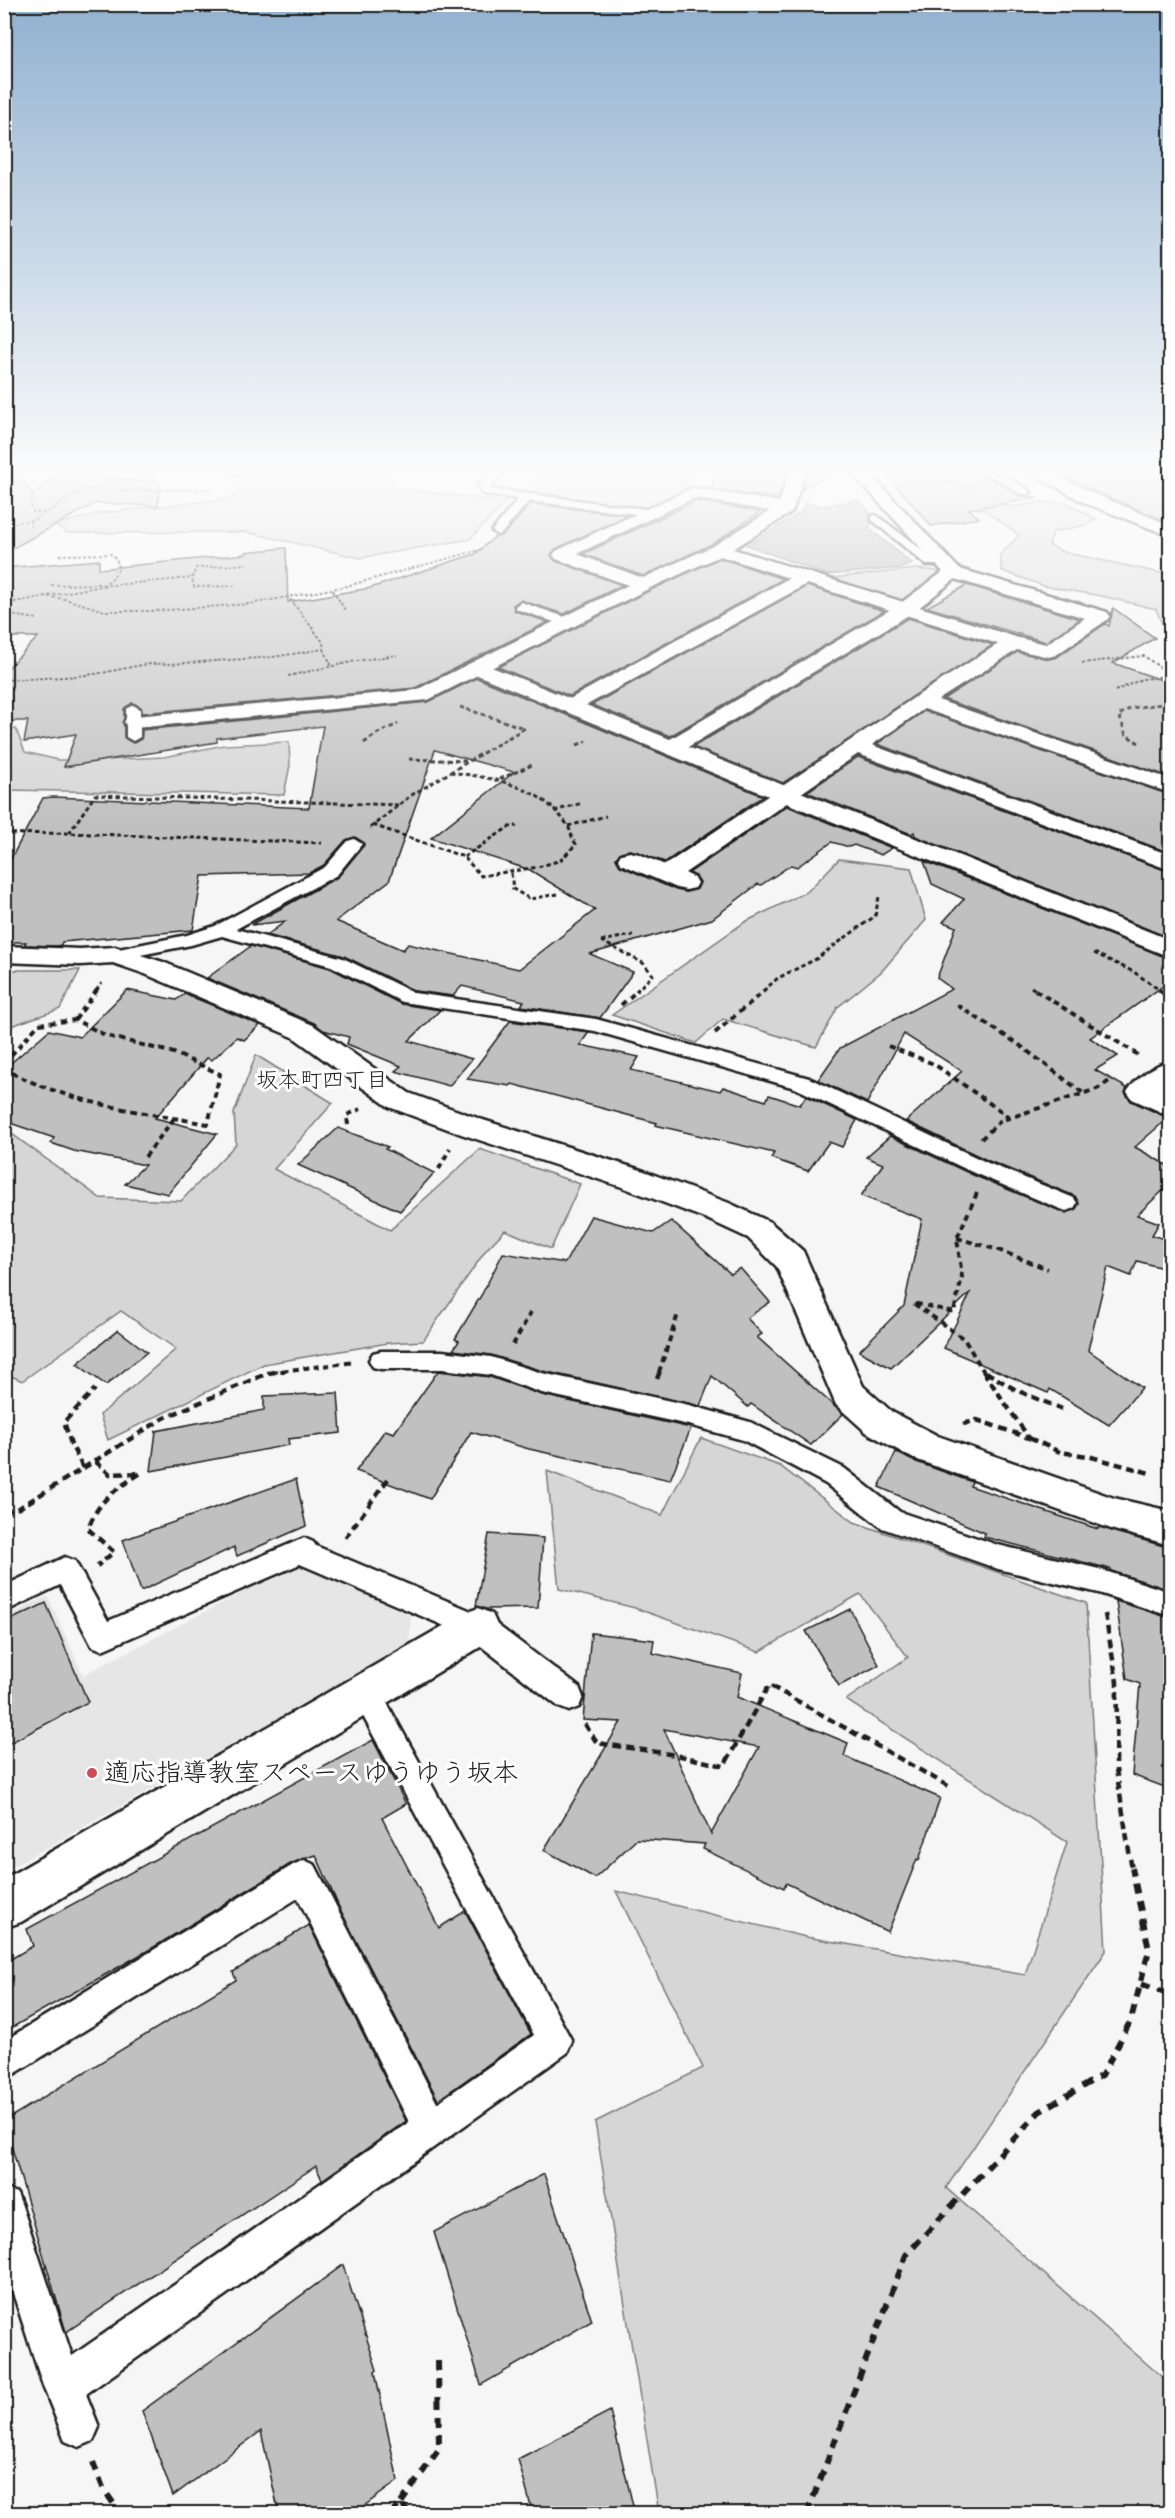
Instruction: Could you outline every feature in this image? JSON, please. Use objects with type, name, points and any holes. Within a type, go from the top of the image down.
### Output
[{"type":"street","points":[[134,723],[421,696],[631,591]]},
{"type":"street","points":[[572,706],[781,591]]},
{"type":"street","points":[[847,591],[1014,643],[1049,651],[1100,616],[1021,591]]},
{"type":"street","points":[[671,748],[905,609],[924,591]]},
{"type":"street","points":[[666,875],[922,701],[1014,643]]},
{"type":"street","points":[[477,668],[1170,949]]},
{"type":"street","points":[[922,701],[1170,786]]},
{"type":"street","points":[[856,746],[1170,863]]},
{"type":"street","points":[[630,859],[690,885]]},
{"type":"street","points":[[4,954],[105,956],[199,986],[303,1031],[399,1100],[472,1127],[633,1179],[718,1210],[759,1230],[791,1260],[849,1395],[879,1422],[925,1447],[1114,1514],[1170,1528]]},
{"type":"street","points":[[1170,1070],[1142,1092],[1170,1106]]},
{"type":"street","points":[[4,1905],[478,1628]]},
{"type":"lane","points":[[521,606],[566,622]]},
{"type":"lane","points":[[105,956],[190,940],[221,930],[331,871],[354,844]]},
{"type":"lane","points":[[221,930],[338,962],[409,998],[596,1025],[802,1083],[903,1129],[984,1170],[1066,1203]]},
{"type":"lane","points":[[381,1360],[442,1360],[491,1366],[542,1383],[649,1405],[750,1432],[836,1476],[891,1520],[998,1557],[1099,1581],[1170,1604]]},
{"type":"lane","points":[[4,1600],[65,1569],[102,1637],[304,1550],[303,1553],[478,1628],[569,1697]]},
{"type":"lane","points":[[63,2386],[555,2041],[366,1693]]},
{"type":"lane","points":[[4,2061],[304,1876],[431,2129]]},
{"type":"lane","points":[[4,2206],[63,2386],[79,2427]]},
{"type":"path","points":[[4,604],[75,591]]},
{"type":"path","points":[[43,596],[65,599],[102,611],[211,609],[290,599],[331,591]]},
{"type":"path","points":[[333,591],[345,610]]},
{"type":"path","points":[[290,599],[323,642],[332,667]]},
{"type":"path","points":[[4,614],[38,619]]},
{"type":"path","points":[[4,680],[102,673],[123,667],[153,663],[170,664],[273,657],[324,649]]},
{"type":"path","points":[[1049,651],[1047,655],[1075,663],[1144,656],[1165,671],[1164,676]]},
{"type":"path","points":[[288,676],[397,655]]},
{"type":"path","points":[[1114,691],[1143,679],[1170,676]]},
{"type":"path","points":[[1139,743],[1126,735],[1119,715],[1131,708],[1170,703]]},
{"type":"path","points":[[4,834],[68,833],[354,844],[398,805],[525,728],[466,707],[456,708]]},
{"type":"path","points":[[364,743],[399,723]]},
{"type":"path","points":[[409,759],[469,761]]},
{"type":"path","points":[[499,780],[532,765]]},
{"type":"path","points":[[373,825],[464,857],[481,876],[511,873],[561,860],[576,844],[568,826],[535,792],[499,780],[449,772]]},
{"type":"path","points":[[68,833],[95,795],[398,805]]},
{"type":"path","points":[[554,811],[582,803]]},
{"type":"path","points":[[568,826],[606,816]]},
{"type":"path","points":[[464,857],[509,827],[517,826]]},
{"type":"path","points":[[511,873],[513,889],[530,899],[558,894]]},
{"type":"path","points":[[696,1053],[737,1013],[778,978],[816,959],[875,915],[879,897]]},
{"type":"path","points":[[617,1008],[653,975],[644,963],[601,941],[633,935]]},
{"type":"path","points":[[1094,953],[1126,967],[1154,984],[1170,999]]},
{"type":"path","points":[[75,1020],[102,984],[105,956]]},
{"type":"path","points":[[1031,987],[1143,1058],[1134,1064]]},
{"type":"path","points":[[957,1005],[1018,1044],[1084,1094]]},
{"type":"path","points":[[4,1063],[39,1024],[75,1020],[107,1036],[174,1053],[220,1074],[208,1124],[86,1102],[33,1084],[4,1069]]},
{"type":"path","points":[[888,1046],[934,1064],[1010,1117]]},
{"type":"path","points":[[1029,1438],[982,1370],[964,1339],[913,1303],[954,1312],[962,1277],[957,1238],[984,1170],[963,1150],[980,1140],[1000,1120],[1084,1094],[1097,1089],[1115,1077]]},
{"type":"path","points":[[146,1156],[175,1118]]},
{"type":"path","points":[[957,1238],[998,1250],[1048,1269]]},
{"type":"path","points":[[500,1369],[533,1308]]},
{"type":"path","points":[[649,1405],[678,1314]]},
{"type":"path","points":[[4,1512],[19,1508],[164,1418],[268,1372],[381,1360]]},
{"type":"path","points":[[982,1370],[1016,1390],[1062,1409]]},
{"type":"path","points":[[83,1468],[71,1444],[64,1422],[95,1389]]},
{"type":"path","points":[[925,1447],[945,1428],[977,1420],[1029,1438],[1060,1452],[1088,1456],[1150,1473]]},
{"type":"path","points":[[71,1581],[98,1565],[114,1552],[88,1529],[93,1512],[100,1500],[141,1473],[110,1473],[95,1461]]},
{"type":"path","points":[[303,1553],[343,1541],[391,1475]]},
{"type":"path","points":[[807,2514],[906,2255],[1039,2112],[1102,2075],[1131,2020],[1149,1950],[1128,1852],[1116,1768],[1117,1683],[1099,1581]]},
{"type":"path","points":[[569,1697],[597,1743],[676,1755],[724,1766],[769,1685],[950,1787]]},
{"type":"path","points":[[1141,1984],[1170,1995]]},
{"type":"path","points":[[391,2514],[402,2504],[439,2449],[438,2359]]},
{"type":"path","points":[[79,2427],[104,2490],[121,2514]]},
{"type":"path","points":[[402,2504],[409,2514]]},
{"type":"shaded area","points":[[867,591],[922,591],[902,603]]},
{"type":"shaded area","points":[[1070,591],[1170,591],[1170,645],[1156,609]]},
{"type":"shaded area","points":[[4,729],[16,729],[25,752],[58,760],[164,757],[224,745],[289,742],[290,765],[284,795],[5,790]]},
{"type":"shaded area","points":[[839,859],[911,868],[926,920],[881,972],[838,1007],[816,1047],[723,1019],[696,1043],[612,1015],[745,922],[808,891]]},
{"type":"shaded area","points":[[5,970],[80,970],[60,1009],[11,1026],[5,1033]]},
{"type":"shaded area","points":[[256,1055],[333,1103],[274,1169],[390,1230],[480,1149],[580,1184],[551,1249],[505,1230],[486,1250],[423,1341],[388,1343],[264,1364],[108,1440],[100,1415],[176,1349],[121,1311],[22,1381],[5,1373],[5,1129],[100,1198],[181,1201],[236,1144],[234,1113]]},
{"type":"shaded area","points":[[701,1438],[780,1466],[854,1522],[1086,1603],[1106,1951],[946,2188],[1170,2384],[1170,2513],[659,2513],[595,2122],[703,2068],[616,1891],[806,1937],[1025,1975],[1067,1842],[846,1700],[908,1657],[860,1594],[759,1652],[635,1608],[559,1589],[547,1471],[662,1515]]},
{"type":"shaded area","name":"適応指導教室スペースゆうゆう坂本","points":[[301,1562],[411,1616],[409,1645],[5,1871],[5,1617],[48,1596],[83,1675]]},
{"type":"building","points":[[4,591],[288,591],[288,602],[355,591],[611,591],[564,614],[520,600],[513,605],[515,611],[548,622],[415,688],[142,713],[141,707],[132,703],[124,709],[124,737],[134,743],[141,739],[142,730],[428,702],[477,678],[763,796],[665,862],[630,850],[621,852],[616,858],[620,866],[676,890],[686,892],[697,889],[700,882],[696,876],[689,873],[787,806],[892,848],[881,855],[854,845],[849,847],[832,842],[797,867],[791,865],[761,885],[758,884],[712,919],[590,954],[633,972],[600,1018],[521,1006],[524,1001],[462,986],[453,996],[415,991],[344,956],[267,935],[286,921],[251,925],[338,877],[364,845],[355,837],[346,840],[324,865],[309,873],[202,876],[193,930],[62,942],[61,945],[56,946],[4,942],[4,872],[43,798],[309,808],[323,726],[217,738],[217,742],[64,767],[76,734],[24,742],[28,721],[4,721],[4,672],[38,637],[4,637]],"holes":[[[435,750],[514,772],[431,838],[530,870],[595,910],[519,969],[408,944],[403,950],[336,921],[389,881]]]},
{"type":"building","points":[[650,591],[762,591],[570,696],[498,667]]},
{"type":"building","points":[[799,591],[821,591],[884,611],[670,736],[592,705]]},
{"type":"building","points":[[957,591],[985,591],[1080,619],[1046,642],[927,607]]},
{"type":"building","points":[[1113,608],[1155,638],[1113,663],[1170,683],[1170,777],[943,699],[1017,652],[1049,659],[1057,657],[1105,624],[1109,626]]},
{"type":"building","points":[[908,618],[993,645],[783,783],[693,747]]},
{"type":"building","points":[[924,711],[1170,795],[1170,853],[877,744]]},
{"type":"building","points":[[858,757],[1170,872],[1170,938],[915,836],[914,832],[911,834],[807,792]]},
{"type":"building","points":[[924,861],[1170,959],[1170,981],[1090,1038],[1118,1056],[1095,1070],[1127,1088],[1125,1093],[1131,1101],[1168,1118],[1135,1147],[1170,1167],[1170,1184],[1137,1215],[1159,1223],[1152,1235],[1170,1241],[1170,1270],[1137,1261],[1131,1276],[1108,1267],[1088,1350],[1142,1388],[1109,1425],[1050,1389],[1048,1393],[944,1348],[971,1292],[891,1368],[859,1351],[904,1306],[922,1219],[861,1196],[883,1164],[866,1157],[890,1136],[973,1175],[1065,1213],[1075,1210],[1079,1204],[1075,1196],[989,1161],[906,1121],[962,1071],[904,1034],[867,1103],[818,1080],[840,1048],[952,989],[937,978],[956,927],[943,922],[964,899],[932,884]]},
{"type":"building","points":[[251,946],[330,968],[401,1004],[440,1010],[409,1041],[472,1059],[449,1086],[395,1071],[401,1066],[347,1044],[349,1037],[323,1030],[314,1023],[207,978]]},
{"type":"building","points":[[127,990],[176,1000],[185,994],[260,1025],[244,1040],[237,1037],[212,1060],[207,1058],[155,1118],[217,1134],[168,1194],[125,1184],[145,1165],[74,1151],[51,1143],[54,1138],[4,1121],[4,1069],[49,1030],[80,1037]]},
{"type":"building","points":[[510,1021],[589,1032],[580,1045],[639,1057],[631,1070],[720,1091],[723,1087],[766,1101],[769,1095],[800,1105],[806,1096],[857,1120],[842,1147],[829,1142],[808,1171],[771,1158],[774,1153],[655,1125],[657,1123],[512,1084],[510,1086],[467,1079]]},
{"type":"building","points":[[338,1128],[388,1147],[385,1149],[434,1173],[400,1211],[298,1165]]},
{"type":"building","points":[[591,1216],[653,1233],[671,1221],[731,1274],[740,1268],[770,1302],[747,1318],[762,1334],[757,1337],[843,1414],[811,1445],[751,1404],[748,1407],[712,1376],[700,1406],[543,1371],[491,1355],[453,1350],[459,1341],[455,1339],[503,1253],[565,1263]]},
{"type":"building","points":[[118,1330],[147,1352],[106,1385],[77,1364]]},
{"type":"building","points":[[438,1371],[490,1377],[542,1395],[691,1428],[670,1480],[529,1449],[471,1432],[430,1499],[356,1471],[385,1430],[394,1433]]},
{"type":"building","points":[[338,1393],[341,1433],[288,1439],[289,1445],[151,1471],[156,1431],[264,1410],[264,1396]]},
{"type":"building","points":[[896,1452],[911,1460],[972,1482],[970,1486],[1098,1529],[1099,1527],[1170,1548],[1170,1590],[1111,1571],[1111,1569],[984,1537],[985,1533],[879,1487]]},
{"type":"building","points":[[296,1479],[306,1526],[237,1556],[234,1547],[141,1591],[123,1540]]},
{"type":"building","points":[[489,1534],[543,1538],[538,1608],[486,1609],[476,1606]]},
{"type":"building","points":[[1116,1601],[1170,1618],[1170,1789],[1132,1775],[1140,1684],[1127,1679]]},
{"type":"building","points":[[46,1603],[88,1702],[4,1746],[4,1623]]},
{"type":"building","points":[[850,1609],[879,1665],[839,1686],[806,1631]]},
{"type":"building","points":[[591,1633],[654,1640],[652,1653],[742,1673],[737,1697],[848,1743],[844,1756],[940,1798],[919,1860],[917,1859],[888,1932],[786,1883],[784,1888],[703,1849],[705,1844],[637,1839],[595,1878],[544,1850],[621,1722],[583,1720]],"holes":[[[664,1729],[759,1747],[711,1834]]]},
{"type":"building","points":[[373,1740],[406,1804],[382,1818],[439,1928],[465,1911],[531,2034],[438,2100],[339,1907],[316,1855],[292,1863],[154,1947],[4,2032],[4,1963],[33,1946],[27,1929]]},
{"type":"building","points":[[309,1925],[406,2121],[322,2180],[316,2166],[66,2332],[4,2121],[236,1980],[233,1972]]},
{"type":"building","points":[[544,2174],[592,2321],[481,2385],[434,2232]]},
{"type":"building","points":[[343,2265],[377,2370],[375,2372],[398,2481],[353,2514],[279,2514],[261,2431],[173,2496],[142,2411]]},
{"type":"building","points":[[610,2411],[635,2514],[533,2514],[518,2459]]},
{"type":"place","name":"適応指導教室スペースゆうゆう坂本","points":[[92,1773]]},
{"type":"district","name":"坂本町四丁目","points":[[322,1080]]}]
